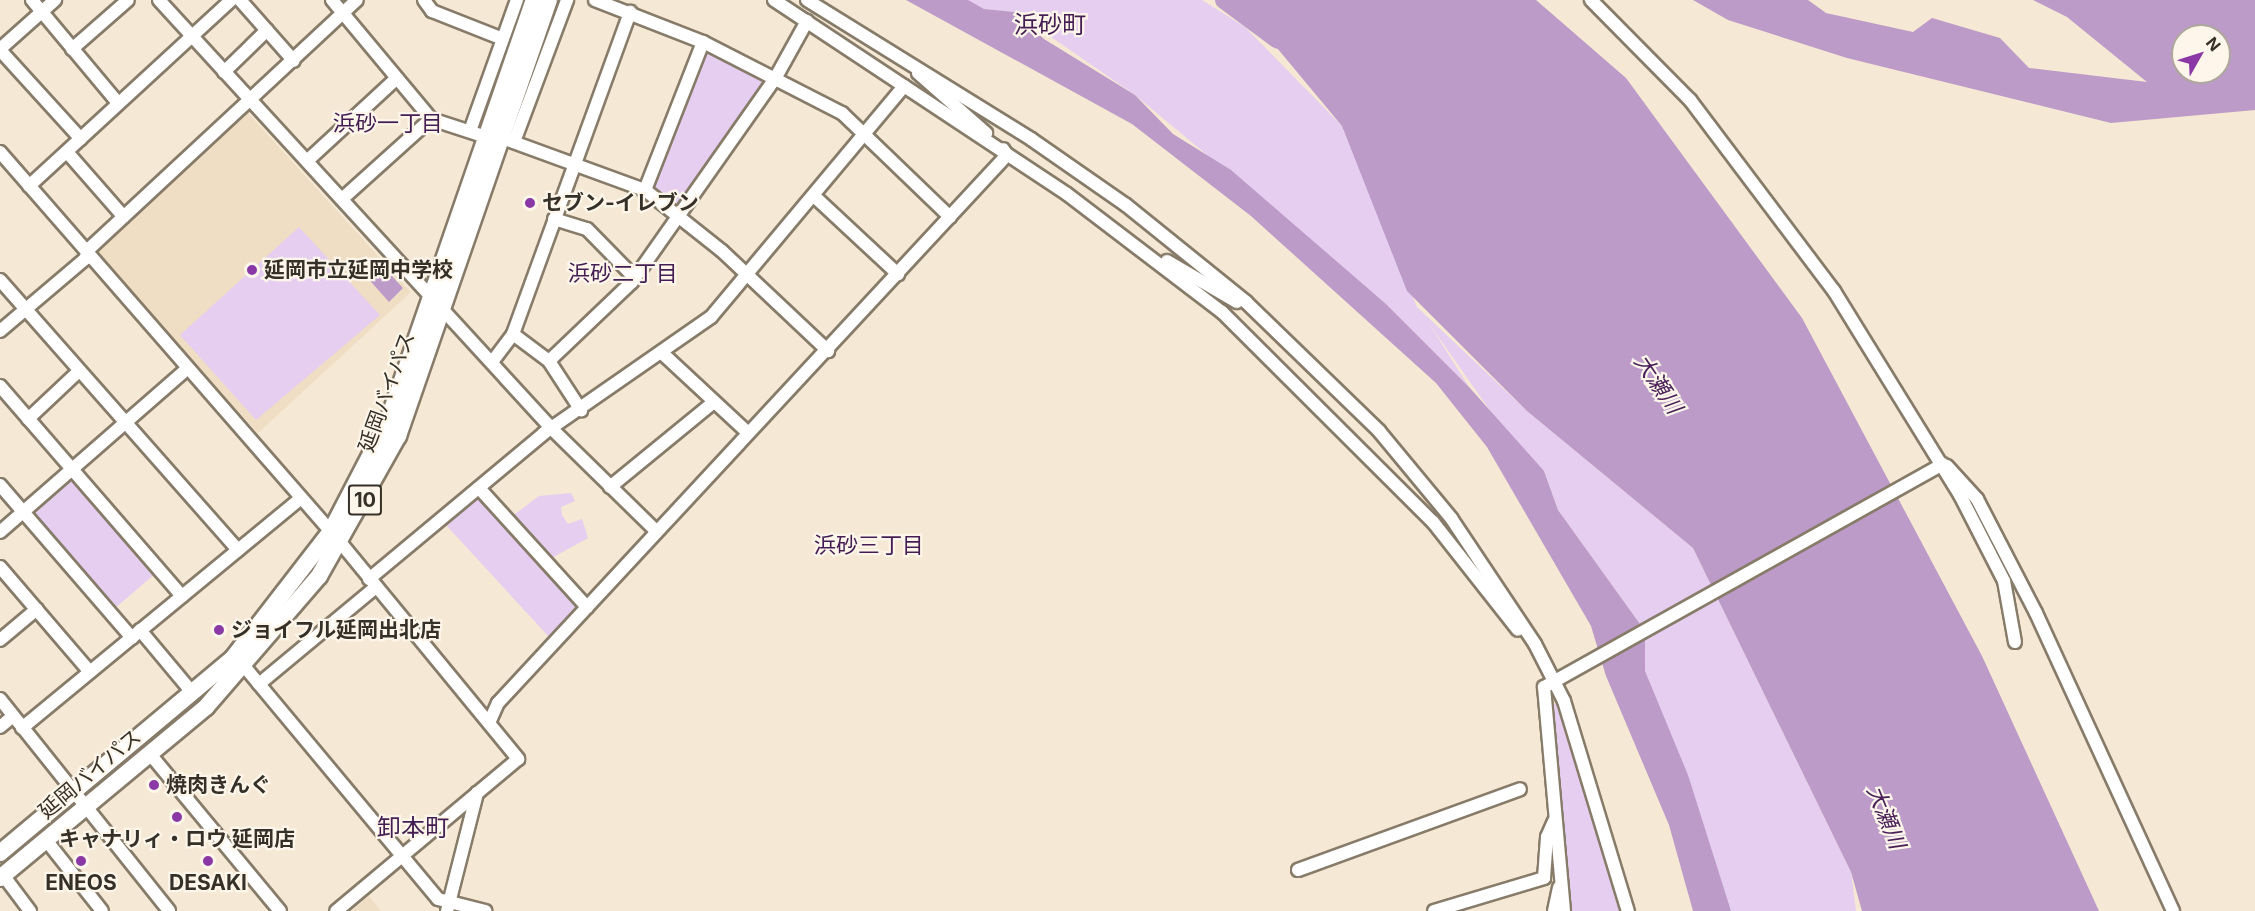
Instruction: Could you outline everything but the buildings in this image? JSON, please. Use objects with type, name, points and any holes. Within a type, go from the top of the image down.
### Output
[{"type":"highway","name":"延岡バイパス","points":[[2,876],[150,754],[244,666],[288,617],[398,436],[437,301],[493,137],[544,1]]},
{"type":"highway","name":"延岡バイパス","points":[[0,853],[191,691],[262,626],[336,537]]},
{"type":"street","points":[[32,0],[118,103]]},
{"type":"street","points":[[55,0],[0,49],[81,139]]},
{"type":"street","points":[[72,49],[128,0]]},
{"type":"street","points":[[159,0],[553,430],[656,531]]},
{"type":"street","points":[[29,186],[231,0]]},
{"type":"street","points":[[240,0],[294,61]]},
{"type":"street","points":[[332,0],[431,119],[493,137],[645,190],[682,216],[828,351]]},
{"type":"street","points":[[0,331],[87,254],[357,0]]},
{"type":"street","points":[[424,0],[432,11],[503,39]]},
{"type":"street","points":[[493,137],[503,39],[517,0]]},
{"type":"street","points":[[493,137],[567,0]]},
{"type":"street","points":[[595,0],[703,42],[776,77],[842,113],[950,217]]},
{"type":"street","points":[[774,0],[1007,155],[1146,253],[1222,312],[1348,434],[1433,522],[1524,639],[1535,644]]},
{"type":"street","points":[[807,0],[915,65],[1126,205],[1246,302],[1410,467],[1559,679],[1628,911]]},
{"type":"street","points":[[1591,0],[1690,100],[1757,184],[1834,291],[1939,466],[2004,581],[2015,642]]},
{"type":"street","points":[[492,362],[513,334],[630,12]]},
{"type":"street","points":[[549,361],[635,278],[682,216],[776,77],[807,21]]},
{"type":"street","points":[[224,72],[267,30]]},
{"type":"street","points":[[645,190],[703,42]]},
{"type":"street","points":[[915,65],[920,76],[1007,155]]},
{"type":"street","points":[[307,161],[397,78]]},
{"type":"street","points":[[259,684],[479,488],[553,430],[711,317],[865,136],[904,86]]},
{"type":"street","points":[[342,199],[431,119]]},
{"type":"street","points":[[0,152],[300,499],[336,537],[518,759],[336,911]]},
{"type":"street","points":[[67,152],[124,217]]},
{"type":"street","points":[[489,723],[498,703],[747,432],[828,351],[1007,155]]},
{"type":"street","points":[[814,196],[898,274]]},
{"type":"street","points":[[554,219],[587,229],[635,278]]},
{"type":"street","points":[[1146,253],[1246,302]]},
{"type":"street","points":[[0,280],[238,550]]},
{"type":"street","points":[[513,334],[549,361],[581,410]]},
{"type":"street","points":[[661,352],[747,432]]},
{"type":"street","points":[[0,532],[188,369]]},
{"type":"street","points":[[28,418],[80,371]]},
{"type":"street","points":[[0,386],[182,596]]},
{"type":"street","points":[[610,487],[714,402]]},
{"type":"street","points":[[1564,911],[1544,687],[1939,466]]},
{"type":"street","points":[[1939,466],[1963,479],[1982,508],[2090,723],[2173,911]]},
{"type":"street","points":[[0,485],[191,691]]},
{"type":"street","points":[[479,488],[587,607]]},
{"type":"street","points":[[22,728],[300,499]]},
{"type":"street","points":[[0,567],[90,672]]},
{"type":"street","points":[[0,640],[37,609]]},
{"type":"street","points":[[244,666],[438,899],[448,907],[486,911]]},
{"type":"street","points":[[0,699],[72,793],[170,911]]},
{"type":"street","points":[[0,726],[13,716]]},
{"type":"street","points":[[150,754],[280,911]]},
{"type":"street","points":[[1298,870],[1520,789]]},
{"type":"street","points":[[448,907],[477,793]]},
{"type":"street","points":[[1434,911],[1544,878],[1547,837],[1555,820]]},
{"type":"street","points":[[46,840],[101,911]]},
{"type":"street","points":[[2,876],[30,911]]},
{"type":"street","points":[[1554,911],[1561,884]]},
{"type":"shaded area","points":[[966,0],[1202,0],[1245,27],[1342,126],[1417,307],[1527,411],[1693,548],[1851,872],[1856,911],[1731,911],[1645,671],[1645,631],[1558,510],[1544,471],[1510,439],[1430,325],[1469,387],[1386,304],[1135,95],[1015,12],[984,9]]},
{"type":"shaded area","points":[[707,50],[765,78],[682,207],[651,188]]},
{"type":"shaded area","name":"延岡市立延岡中学校","points":[[247,112],[411,292],[258,433],[96,253]]},
{"type":"shaded area","points":[[299,227],[380,315],[256,420],[180,335]]},
{"type":"shaded area","points":[[71,474],[157,572],[113,610],[29,510]]},
{"type":"shaded area","points":[[571,493],[575,501],[561,507],[562,515],[568,524],[582,519],[588,538],[548,560],[511,517],[539,496]]},
{"type":"shaded area","points":[[479,497],[579,606],[550,638],[445,524]]},
{"type":"shaded area","points":[[1558,703],[1621,911],[1571,911],[1552,705]]},
{"type":"shaded area","points":[[369,896],[381,911],[351,911]]},
{"type":"water","points":[[906,0],[968,0],[984,9],[1015,12],[1044,39],[1135,95],[1173,134],[1231,170],[1386,304],[1469,387],[1544,471],[1558,510],[1645,631],[1645,671],[1688,775],[1731,911],[1693,911],[1669,825],[1606,676],[1591,626],[1487,447],[1436,383],[1251,216],[1132,124]]},
{"type":"water","points":[[1237,0],[1536,0],[1626,78],[1802,318],[1982,656],[2099,911],[1862,911],[1851,872],[1693,548],[1527,411],[1407,291],[1342,126]]},
{"type":"water","points":[[1693,0],[1808,0],[1826,13],[1913,32],[1932,18],[2000,38],[2029,68],[2147,82],[2067,17],[2033,0],[2255,0],[2255,110],[2111,123],[1847,58],[1728,20]]},
{"type":"water","points":[[378,261],[403,288],[389,302],[364,274]]},
{"type":"waterway","name":"大瀬川","points":[[1224,0],[1278,40]]},
{"type":"place","name":"セブン-イレブン","points":[[530,203]]},
{"type":"place","name":"延岡市立延岡中学校","points":[[252,270]]},
{"type":"place","name":"ジョイフル延岡出北店","points":[[219,630]]},
{"type":"place","name":"焼肉きんぐ","points":[[154,785]]},
{"type":"place","name":"キャナリィ・ロウ 延岡店","points":[[177,817]]},
{"type":"place","name":"ENEOS","points":[[81,861]]},
{"type":"place","name":"DESAKI","points":[[208,861]]},
{"type":"district","name":"浜砂町","points":[[1050,25]]},
{"type":"district","name":"浜砂一丁目","points":[[388,124]]},
{"type":"district","name":"浜砂二丁目","points":[[623,274]]},
{"type":"district","name":"浜砂三丁目","points":[[869,546]]},
{"type":"district","name":"卸本町","points":[[413,828]]}]
